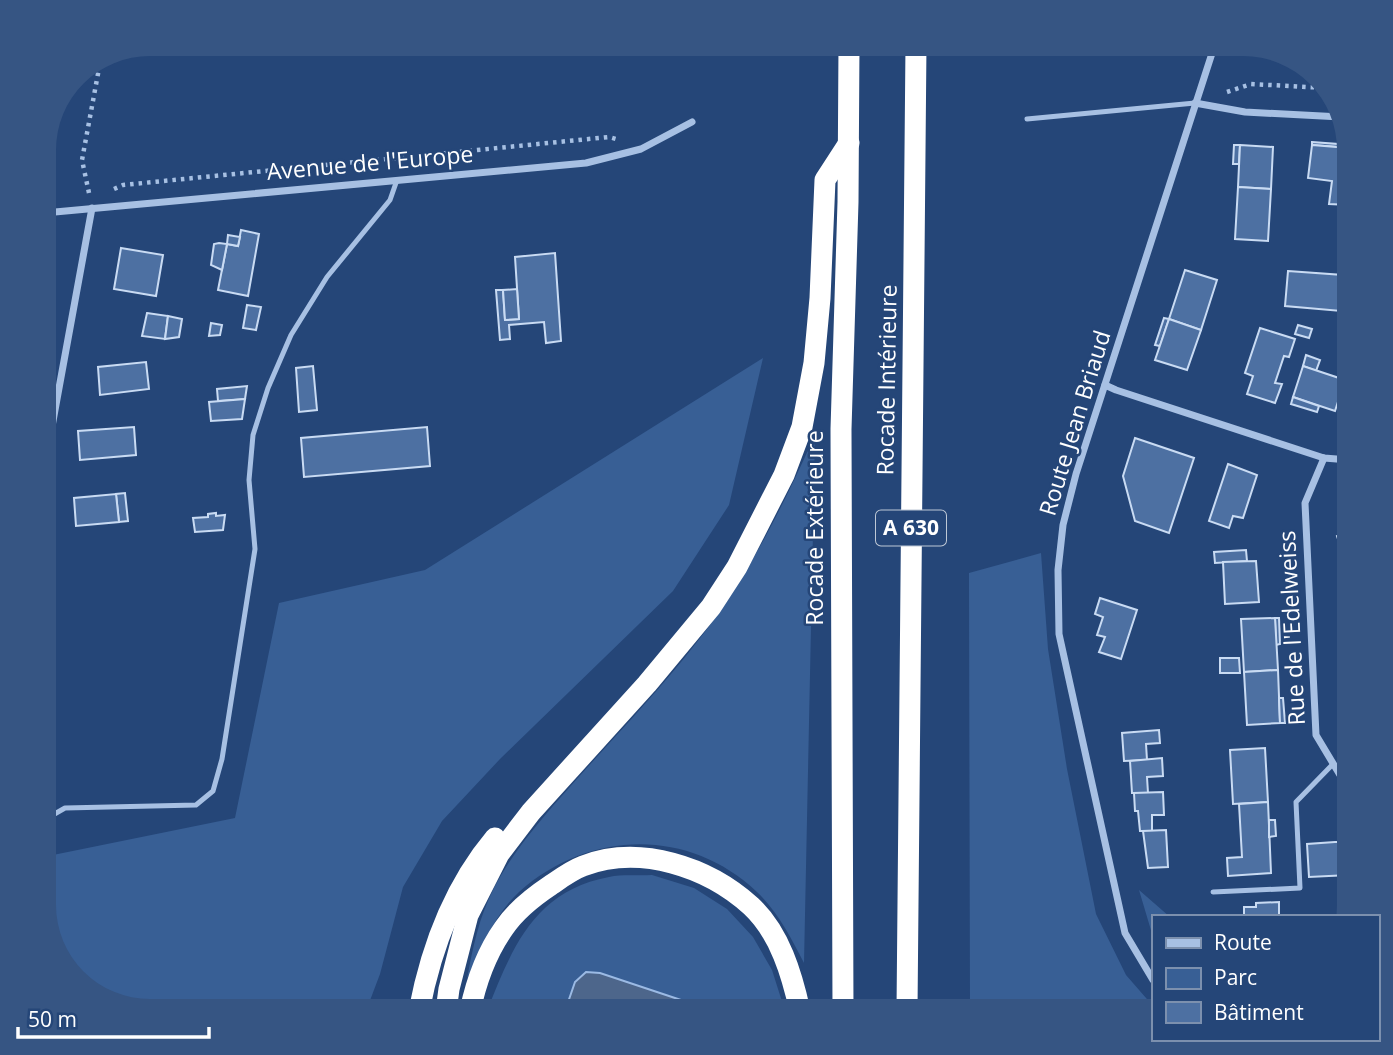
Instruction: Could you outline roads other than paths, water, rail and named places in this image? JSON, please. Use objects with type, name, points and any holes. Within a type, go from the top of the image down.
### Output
[{"type":"highway","name":"Rocade Extérieure","points":[[843,999],[841,429],[849,56]]},
{"type":"highway","name":"Rocade Intérieure","points":[[908,999],[916,56]]},
{"type":"highway","points":[[448,999],[468,915],[499,854],[711,607],[737,567],[784,475],[802,427],[814,363],[825,180],[849,143]]},
{"type":"highway","points":[[422,999],[435,946],[448,910],[487,848],[522,807],[566,773]]},
{"type":"highway","points":[[474,999],[486,959],[504,927],[530,899],[583,866],[614,859],[653,858],[684,866],[720,883],[753,907],[773,936],[789,968],[797,999]]},
{"type":"street","name":"Route Jean Briaud","points":[[1152,978],[1125,933],[1059,634],[1058,570],[1063,525],[1076,474],[1211,56]]},
{"type":"street","points":[[1195,103],[1245,112],[1330,116]]},
{"type":"street","name":"Avenue de l'Europe","points":[[56,212],[586,163],[641,149],[692,122]]},
{"type":"street","points":[[56,404],[92,208]]},
{"type":"street","points":[[1105,384],[1116,390],[1324,458],[1337,459]]},
{"type":"street","name":"Rue de l'Edelweiss","points":[[1324,458],[1305,503],[1315,735],[1337,770]]},
{"type":"lane","points":[[1027,119],[1195,103]]},
{"type":"lane","points":[[56,813],[65,808],[196,805],[213,791],[222,759],[255,549],[249,480],[253,435],[268,388],[290,335],[327,277],[390,200],[397,180]]},
{"type":"lane","points":[[1213,892],[1300,888],[1296,802],[1333,764]]}]
